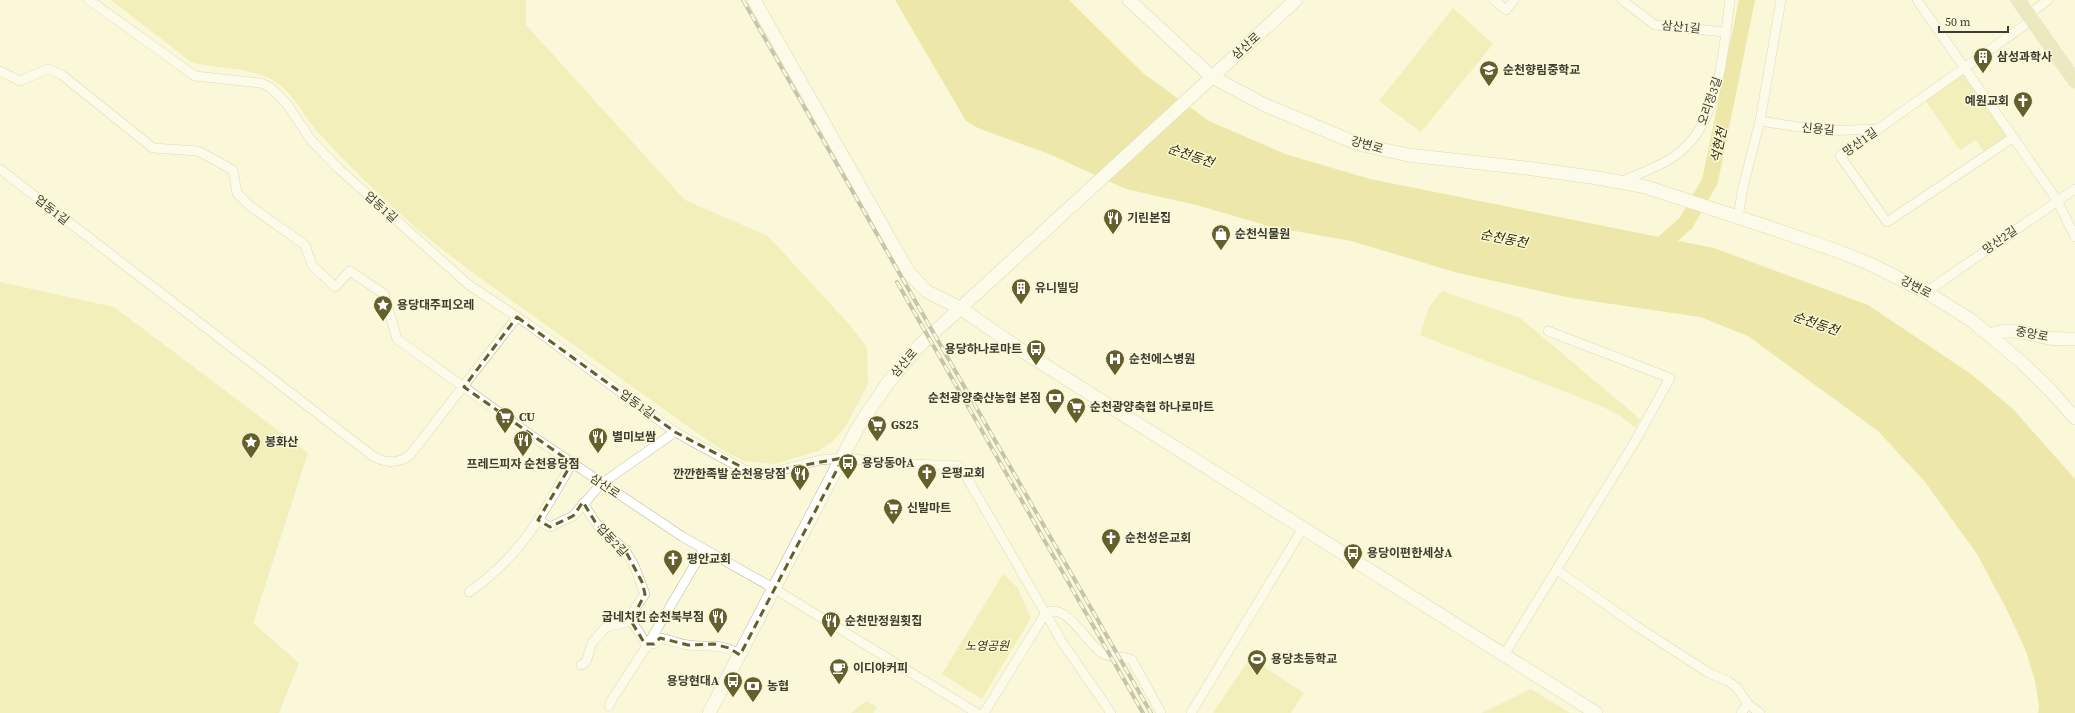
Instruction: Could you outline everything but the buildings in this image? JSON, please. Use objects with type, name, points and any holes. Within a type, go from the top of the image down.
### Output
[{"type":"main road","points":[[754,0],[909,273],[926,291],[960,308],[1024,352],[1596,713]]},
{"type":"main road","name":"강변로","points":[[1129,0],[1212,77],[1278,111],[1358,144],[1408,155],[1526,168],[1621,182],[1646,188],[1723,212],[1843,253],[1926,292],[1971,320],[1990,335],[2050,390],[2075,418]]},
{"type":"main road","name":"삼산로","points":[[709,713],[858,427],[886,384],[918,347],[1296,0]]},
{"type":"main road","points":[[2018,0],[2075,81]]},
{"type":"main road","name":"중앙로","points":[[1990,335],[2004,330],[2012,330],[2052,338],[2075,339]]},
{"type":"street","name":"업동1길","points":[[89,0],[195,76],[261,83],[271,88],[287,104],[311,140],[339,169],[469,285],[517,317],[675,432],[755,474],[763,474],[820,460],[843,458],[893,463],[958,466],[963,471],[1045,614]]},
{"type":"street","points":[[1494,0],[1506,10],[1514,0]]},
{"type":"street","name":"삼산1길","points":[[1622,0],[1655,25],[1725,32]]},
{"type":"street","name":"오리정3길","points":[[1621,182],[1677,155],[1696,136],[1704,124],[1719,79],[1730,0]]},
{"type":"street","points":[[1738,217],[1743,187],[1760,121],[1781,0]]},
{"type":"street","points":[[1917,0],[2057,200],[2075,237]]},
{"type":"street","name":"망산1길","points":[[2014,137],[1887,222],[1840,156],[1964,67],[2030,17],[2048,0]]},
{"type":"street","name":"삼산로","points":[[0,71],[20,81],[48,69],[62,75],[153,148],[198,151],[233,170],[237,193],[250,206],[305,245],[312,265],[335,287],[350,270],[384,294],[397,340],[601,484],[704,549],[773,588]]},
{"type":"street","name":"신용길","points":[[1760,121],[1824,131],[1876,130]]},
{"type":"street","name":"업동1길","points":[[0,169],[374,457],[384,462],[402,461],[410,455],[464,387]]},
{"type":"street","name":"망산2길","points":[[1926,292],[2075,188]]},
{"type":"street","points":[[464,387],[517,317]]},
{"type":"street","points":[[1504,655],[1634,443],[1670,378],[1548,331]]},
{"type":"street","points":[[538,520],[550,527],[573,516],[583,502],[601,484],[675,432]]},
{"type":"street","points":[[469,592],[490,578],[511,558],[538,520],[572,463]]},
{"type":"street","name":"업동2길","points":[[583,502],[597,525],[625,550],[642,582],[645,594],[634,610],[632,621]]},
{"type":"street","points":[[1191,713],[1303,528]]},
{"type":"street","points":[[610,706],[610,701],[648,644],[704,549]]},
{"type":"street","points":[[1556,570],[1642,631],[1709,673],[1737,688],[1748,704],[1760,713]]},
{"type":"street","points":[[773,588],[977,713]]},
{"type":"street","points":[[984,713],[1045,614],[1053,611],[1069,618],[1102,654],[1132,660],[1161,713]]},
{"type":"street","points":[[1045,614],[1062,642],[1111,713]]},
{"type":"street","points":[[581,665],[586,662],[592,643],[606,627],[632,621],[645,644],[654,644],[660,638],[688,645],[714,644],[729,648],[740,655]]},
{"type":"street","points":[[1740,713],[1748,704]]},
{"type":"highlighted area","points":[[517,317],[675,432],[755,474],[843,458],[740,655],[729,648],[714,644],[688,645],[660,638],[654,644],[645,644],[631,621],[645,594],[642,582],[625,550],[597,525],[583,502],[573,516],[550,527],[538,520],[572,463],[464,387]]},
{"type":"green space","points":[[111,0],[526,0],[526,25],[685,200],[768,236],[848,323],[867,347],[868,384],[846,426],[832,442],[818,451],[775,464],[743,461],[714,445],[455,260],[424,235],[361,177],[315,129],[290,95],[280,85],[271,79],[249,71],[202,65],[191,62]]},
{"type":"green space","points":[[1453,8],[1493,44],[1421,132],[1379,101]]},
{"type":"green space","points":[[1962,74],[1969,78],[2010,136],[1985,153],[1976,140],[1960,150],[1925,100]]},
{"type":"green space","points":[[0,282],[114,307],[308,453],[253,623],[299,663],[279,713],[0,713]]},
{"type":"green space","points":[[1442,291],[1520,318],[1640,419],[1636,428],[1619,415],[1599,405],[1420,335],[1429,307]]},
{"type":"green space","name":"노영공원","points":[[1003,574],[1017,587],[1031,618],[982,699],[942,674]]},
{"type":"green space","name":"용당초등학교","points":[[1250,658],[1304,693],[1291,713],[1213,713]]},
{"type":"green space","points":[[1531,689],[1570,713],[1482,713]]},
{"type":"green space","points":[[866,701],[877,707],[873,713],[851,713]]},
{"type":"water","name":"순천동천","points":[[895,0],[1069,0],[1143,73],[1209,121],[1285,154],[1370,179],[1714,248],[1868,305],[1971,374],[2013,409],[2075,479],[2075,713],[2038,713],[2039,706],[2035,681],[2026,651],[2007,610],[1977,554],[1925,482],[1878,431],[1748,336],[1700,317],[1571,298],[1458,273],[1351,241],[1272,227],[1196,205],[1126,189],[1049,154],[978,128],[966,121]]},
{"type":"waterway","name":"석현천","points":[[1652,253],[1686,223],[1710,181],[1747,0]]},
{"type":"railway","points":[[743,0],[1151,713]]},
{"type":"railway","points":[[897,282],[1143,713]]},
{"type":"place","name":"삼성과학사","points":[[1983,74]]},
{"type":"place","name":"순천향림중학교","points":[[1489,87]]},
{"type":"place","name":"예원교회","points":[[2023,118]]},
{"type":"place","name":"기린본집","points":[[1113,235]]},
{"type":"place","name":"순천식물원","points":[[1221,251]]},
{"type":"place","name":"유니빌딩","points":[[1021,305]]},
{"type":"place","name":"용당대주피오레","points":[[383,322]]},
{"type":"place","name":"용당하나로마트","points":[[1036,366]]},
{"type":"place","name":"순천에스병원","points":[[1115,376]]},
{"type":"place","name":"순천광양축산농협 본점","points":[[1055,415]]},
{"type":"place","name":"순천광양축협 하나로마트","points":[[1076,424]]},
{"type":"place","name":"CU","points":[[505,434]]},
{"type":"place","name":"GS25","points":[[877,442]]},
{"type":"place","name":"별미보쌈","points":[[598,454]]},
{"type":"place","name":"프레드피자 순천용당점","points":[[523,457]]},
{"type":"place","name":"봉화산","points":[[251,459]]},
{"type":"place","name":"용당동아A","points":[[848,480]]},
{"type":"place","name":"은평교회","points":[[927,490]]},
{"type":"place","name":"깐깐한족발 순천용당점","points":[[800,491]]},
{"type":"place","name":"신발마트","points":[[893,525]]},
{"type":"place","name":"순천성은교회","points":[[1111,555]]},
{"type":"place","name":"용당이편한세상A","points":[[1353,570]]},
{"type":"place","name":"평안교회","points":[[673,576]]},
{"type":"place","name":"굽네치킨 순천북부점","points":[[718,634]]},
{"type":"place","name":"순천만정원횟집","points":[[831,638]]},
{"type":"place","name":"용당초등학교","points":[[1257,676]]},
{"type":"place","name":"이디야커피","points":[[839,685]]},
{"type":"place","name":"용당현대A","points":[[733,698]]},
{"type":"place","name":"농협","points":[[753,703]]}]
